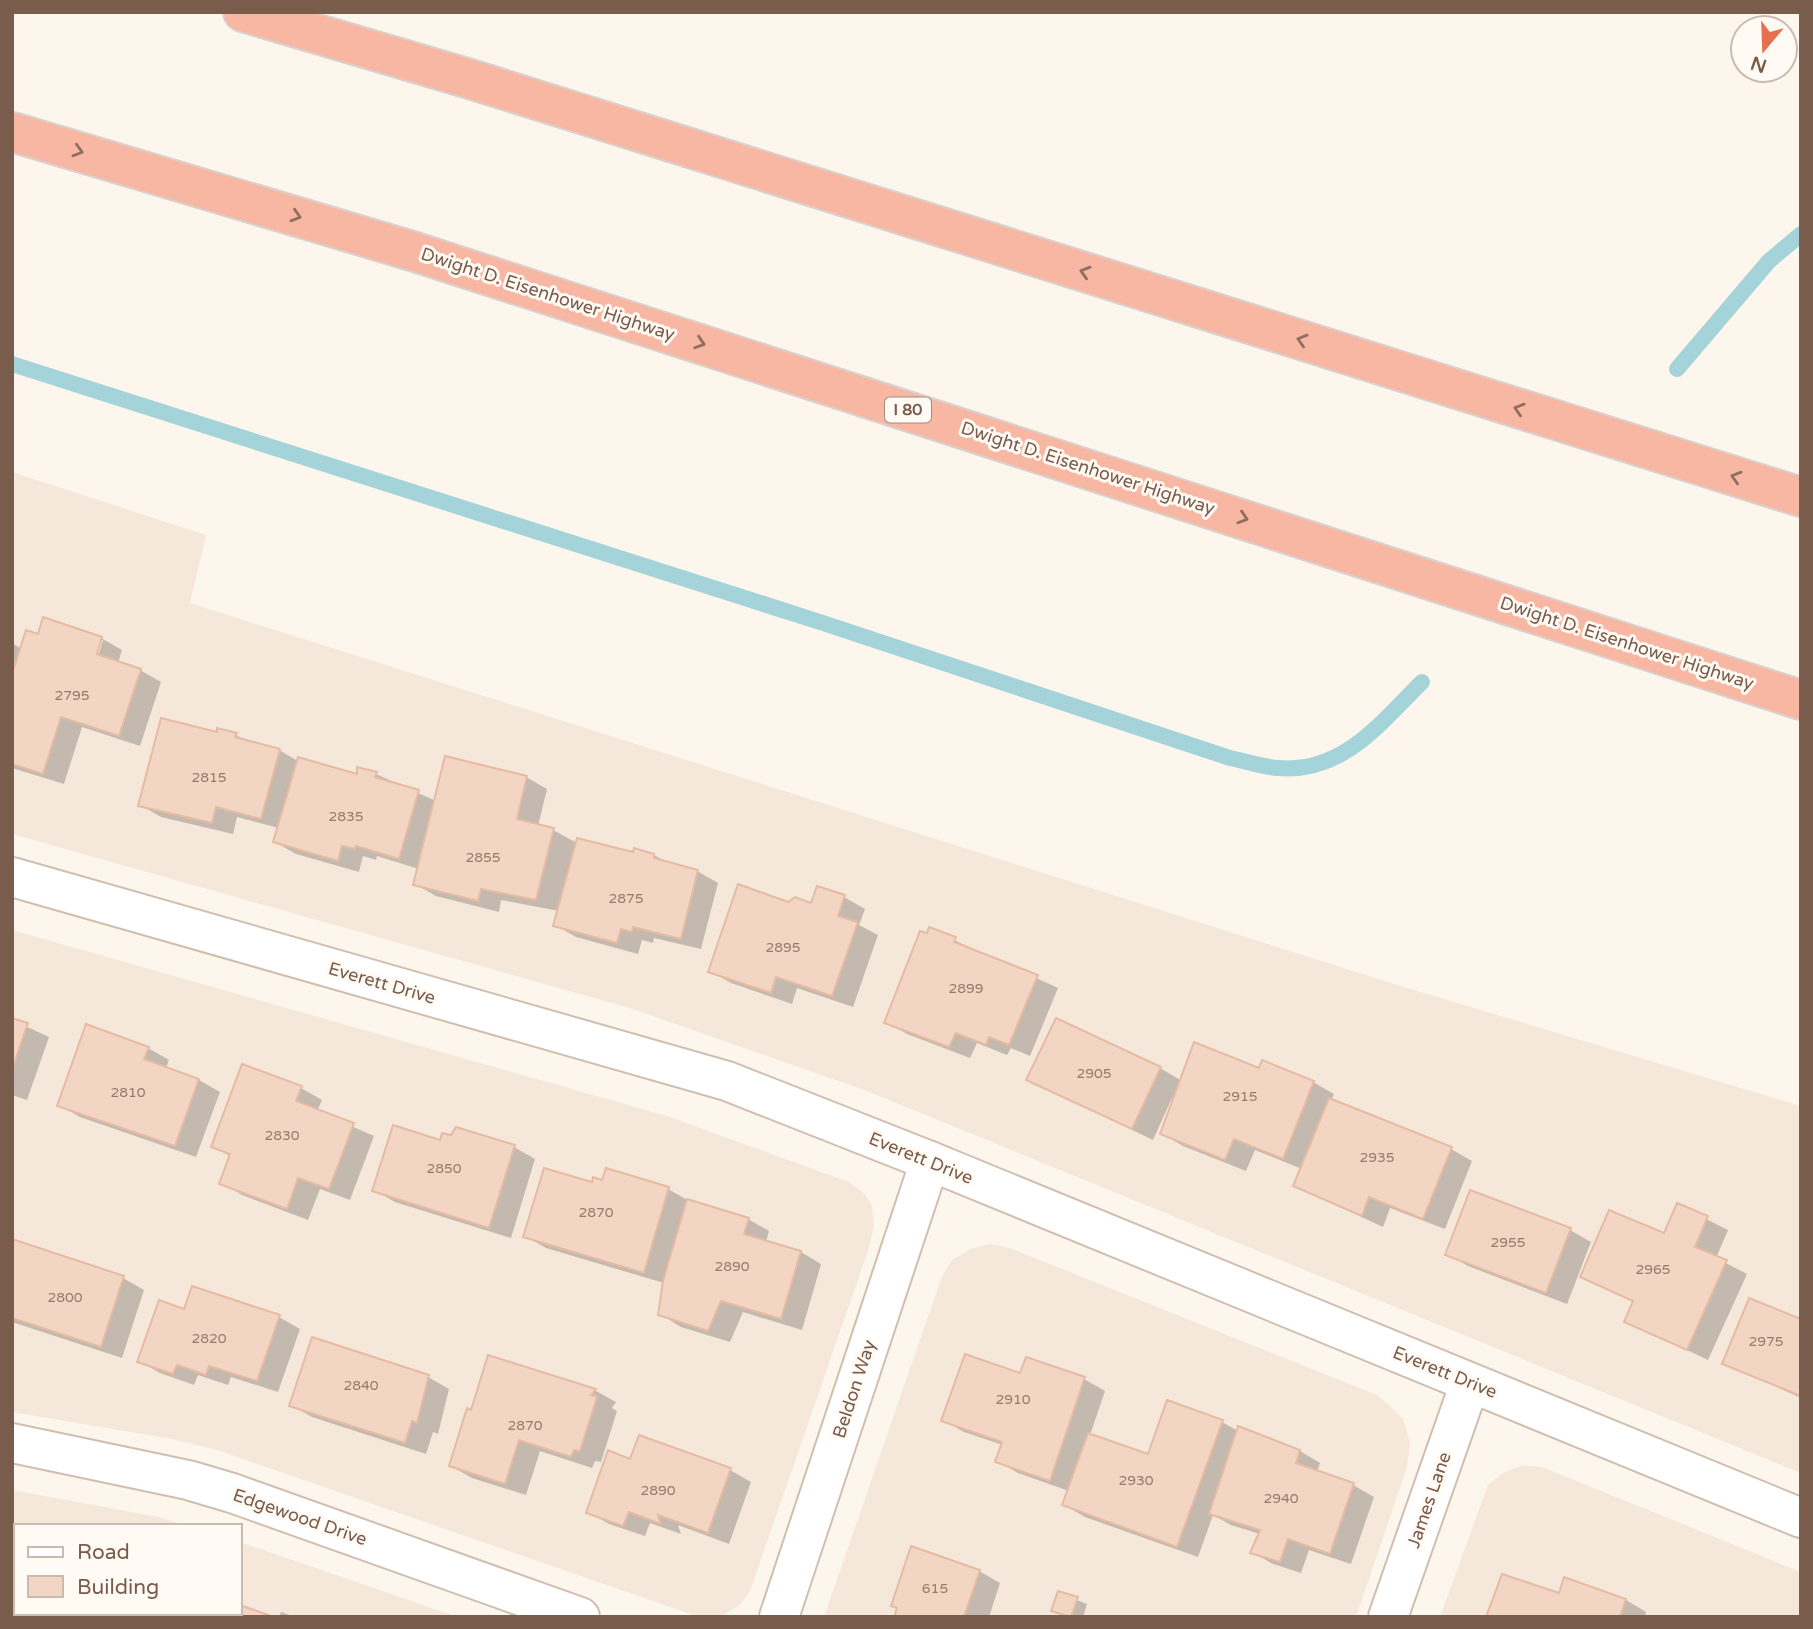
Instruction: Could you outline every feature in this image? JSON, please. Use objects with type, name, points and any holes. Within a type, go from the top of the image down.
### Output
[{"type":"highway","points":[[243,12],[470,79],[1801,497]]},
{"type":"highway","name":"Dwight D. Eisenhower Highway","points":[[12,132],[438,259],[1801,700]]},
{"type":"street","name":"Everett Drive","points":[[12,877],[727,1081],[930,1161],[1801,1518]]},
{"type":"street","name":"Beldon Way","points":[[779,1617],[930,1161]]},
{"type":"street","name":"James Lane","points":[[1388,1617],[1470,1383]]},
{"type":"street","name":"Edgewood Drive","points":[[12,1443],[188,1480],[232,1493],[580,1617]]},
{"type":"shaded area","points":[[12,472],[206,535],[190,603],[1391,983],[1801,1106],[1801,1473],[867,1091],[633,1009],[12,834]]},
{"type":"shaded area","points":[[12,930],[667,1116],[849,1182],[865,1194],[872,1206],[874,1226],[869,1248],[750,1591],[739,1606],[721,1616],[699,1617],[217,1450],[172,1439],[12,1412]]},
{"type":"shaded area","points":[[990,1244],[1010,1248],[1377,1395],[1403,1419],[1410,1442],[1407,1467],[1356,1617],[824,1617],[941,1279],[952,1260],[970,1249]]},
{"type":"shaded area","points":[[1522,1465],[1542,1467],[1801,1572],[1801,1617],[1440,1617],[1488,1485],[1503,1473]]},
{"type":"shaded area","points":[[12,1490],[159,1517],[182,1524],[14,1524],[14,1615],[242,1615],[242,1543],[458,1617],[12,1617]]},
{"type":"building","points":[[43,617],[102,637],[97,654],[141,669],[119,736],[61,717],[43,774],[12,764],[12,674],[26,630],[38,634]]},
{"type":"building","points":[[161,718],[217,732],[217,728],[237,733],[235,737],[280,749],[261,819],[216,807],[212,823],[138,806]]},
{"type":"building","points":[[445,756],[527,776],[517,819],[554,828],[536,900],[481,889],[478,901],[413,885]]},
{"type":"building","points":[[298,757],[357,774],[357,767],[377,772],[375,777],[419,790],[399,859],[356,846],[355,849],[342,846],[338,861],[273,842]]},
{"type":"building","points":[[577,838],[633,852],[634,848],[654,854],[654,858],[698,870],[681,939],[633,927],[632,932],[621,929],[617,943],[553,926]]},
{"type":"building","points":[[738,884],[788,902],[795,897],[811,903],[817,886],[845,895],[838,916],[858,922],[832,996],[776,977],[771,993],[708,972]]},
{"type":"building","points":[[929,927],[956,937],[954,942],[1038,975],[1009,1045],[989,1037],[986,1045],[956,1033],[949,1047],[884,1023],[920,931],[927,933]]},
{"type":"building","points":[[12,1018],[28,1023],[12,1070]]},
{"type":"building","points":[[1056,1018],[1161,1067],[1132,1129],[1026,1080]]},
{"type":"building","points":[[86,1024],[149,1047],[144,1059],[199,1079],[175,1146],[57,1106]]},
{"type":"building","points":[[1194,1042],[1259,1068],[1262,1060],[1314,1081],[1283,1159],[1234,1139],[1225,1160],[1160,1134]]},
{"type":"building","points":[[242,1064],[302,1086],[296,1101],[354,1123],[329,1189],[298,1178],[287,1209],[219,1184],[230,1154],[211,1147]]},
{"type":"building","points":[[1329,1098],[1452,1147],[1423,1219],[1369,1197],[1362,1216],[1293,1186]]},
{"type":"building","points":[[393,1125],[440,1140],[442,1133],[451,1135],[456,1127],[515,1145],[489,1228],[372,1191]]},
{"type":"building","points":[[544,1168],[592,1182],[593,1177],[602,1180],[606,1168],[669,1187],[644,1273],[523,1237]]},
{"type":"building","points":[[1470,1190],[1571,1228],[1546,1293],[1445,1255]]},
{"type":"building","points":[[687,1199],[749,1218],[744,1234],[801,1251],[781,1319],[721,1301],[708,1331],[658,1315],[663,1281]]},
{"type":"building","points":[[1677,1203],[1708,1216],[1695,1247],[1727,1260],[1687,1350],[1624,1322],[1633,1301],[1580,1277],[1609,1210],[1664,1233]]},
{"type":"building","points":[[12,1239],[124,1276],[101,1347],[12,1318]]},
{"type":"building","points":[[192,1286],[280,1315],[257,1381],[209,1366],[206,1375],[177,1365],[173,1374],[137,1362],[159,1300],[184,1309]]},
{"type":"building","points":[[1749,1298],[1801,1319],[1801,1396],[1722,1364]]},
{"type":"building","points":[[312,1337],[429,1375],[417,1423],[412,1421],[405,1443],[289,1406]]},
{"type":"building","points":[[965,1354],[1020,1373],[1026,1357],[1085,1377],[1050,1481],[995,1462],[1002,1442],[941,1421]]},
{"type":"building","points":[[488,1355],[596,1389],[591,1395],[597,1397],[580,1451],[574,1450],[571,1457],[519,1440],[505,1484],[449,1466],[467,1408],[471,1410]]},
{"type":"building","points":[[1167,1400],[1223,1420],[1177,1547],[1062,1505],[1088,1433],[1148,1454]]},
{"type":"building","points":[[1238,1426],[1300,1450],[1296,1463],[1354,1483],[1330,1554],[1288,1539],[1280,1562],[1250,1553],[1260,1530],[1209,1514]]},
{"type":"building","points":[[639,1435],[731,1468],[708,1533],[658,1515],[661,1524],[629,1512],[623,1526],[586,1513],[608,1450],[630,1459]]},
{"type":"building","points":[[911,1546],[980,1570],[964,1617],[894,1617],[897,1608],[891,1606]]},
{"type":"building","points":[[1502,1574],[1559,1593],[1564,1577],[1626,1599],[1620,1617],[1486,1617]]},
{"type":"building","points":[[1058,1591],[1078,1597],[1071,1617],[1051,1611]]},
{"type":"building","points":[[242,1606],[274,1617],[223,1617],[242,1615]]},
{"type":"building","points":[[60,1615],[120,1615],[119,1617]]},
{"type":"waterway","points":[[1677,369],[1769,261],[1801,234]]},
{"type":"waterway","points":[[12,364],[823,623],[1230,758],[1260,765],[1301,768],[1322,763],[1341,754],[1376,728],[1422,682]]}]
